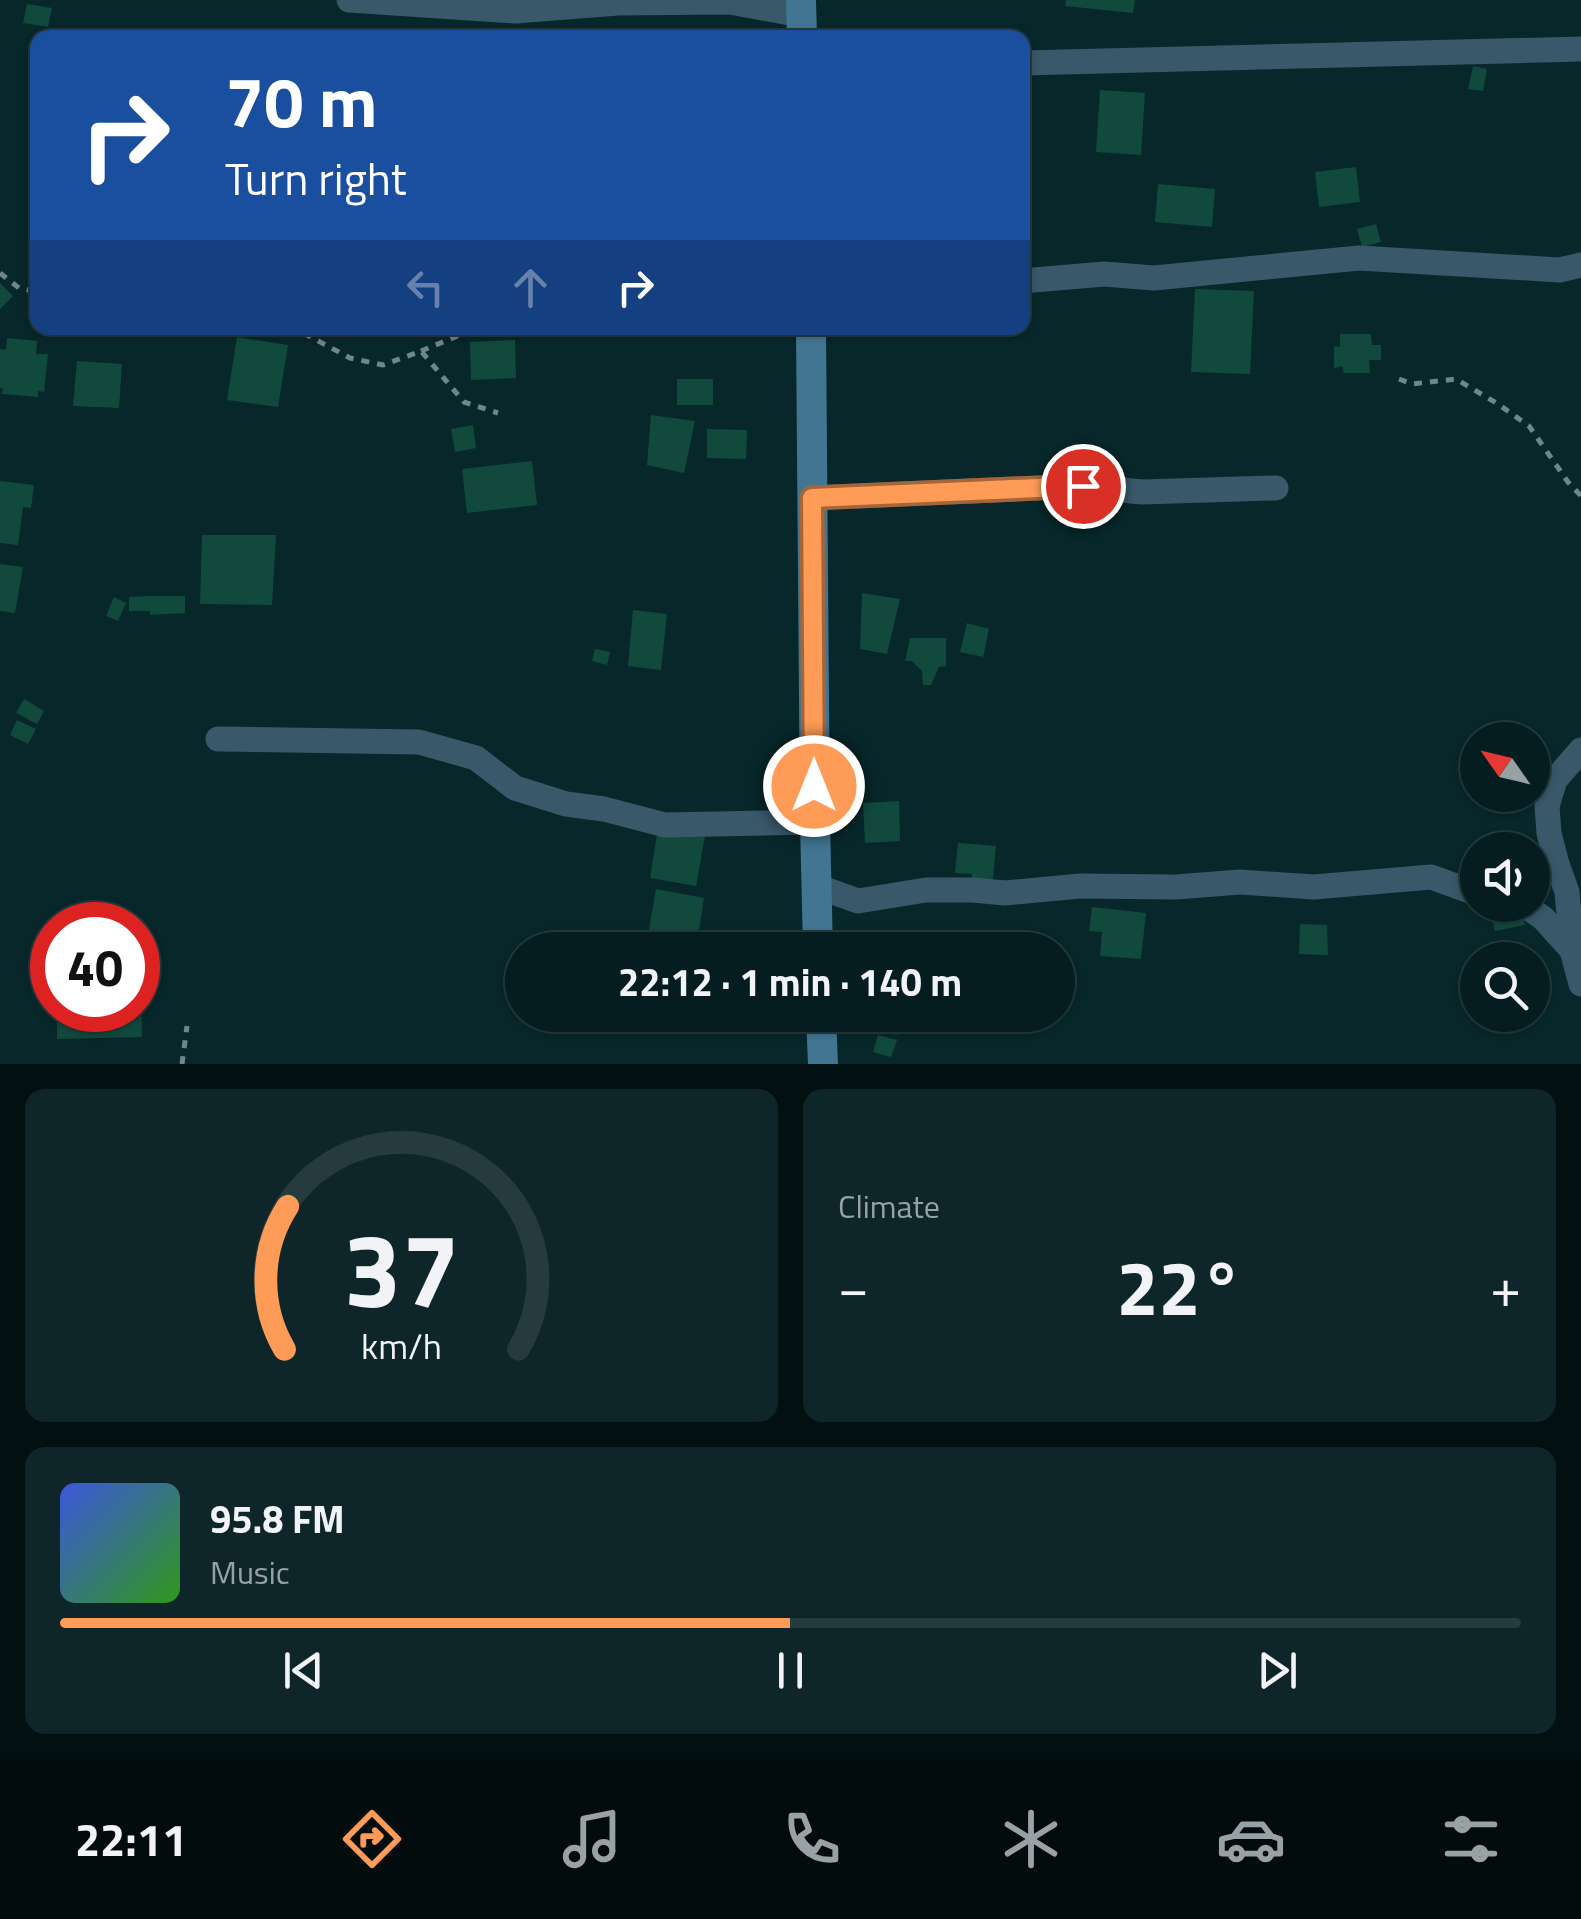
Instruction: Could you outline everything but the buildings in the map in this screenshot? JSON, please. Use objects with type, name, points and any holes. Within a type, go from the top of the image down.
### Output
[{"type":"street","points":[[349,0],[515,11],[618,3],[730,2],[801,18]]},
{"type":"street","points":[[1030,63],[1581,48]]},
{"type":"street","points":[[1030,280],[1104,274],[1154,278],[1359,258],[1560,270],[1581,266]]},
{"type":"street","points":[[811,335],[817,932]]},
{"type":"street","points":[[812,498],[1083,486],[1142,492],[1276,488]]},
{"type":"street","points":[[218,739],[420,742],[476,758],[515,788],[566,804],[665,825],[814,822]]},
{"type":"street","points":[[1581,750],[1556,780],[1547,806],[1556,864],[1567,892],[1572,950],[1581,984]]},
{"type":"street","points":[[816,886],[858,901],[926,890],[1005,893],[1080,886],[1176,887],[1240,882],[1314,887],[1431,877],[1460,887]]},
{"type":"street","points":[[1548,922],[1572,950]]},
{"type":"street","points":[[822,1032],[823,1064]]},
{"type":"path","points":[[0,273],[19,288],[30,290]]},
{"type":"path","points":[[309,335],[350,358],[382,365],[460,335]]},
{"type":"path","points":[[421,351],[464,402],[498,414]]},
{"type":"path","points":[[1400,379],[1412,384],[1456,379],[1498,404],[1529,426],[1581,496]]},
{"type":"path","points":[[182,1064],[188,1026]]},
{"type":"route","points":[[814,786],[812,498],[1083,486]]}]
